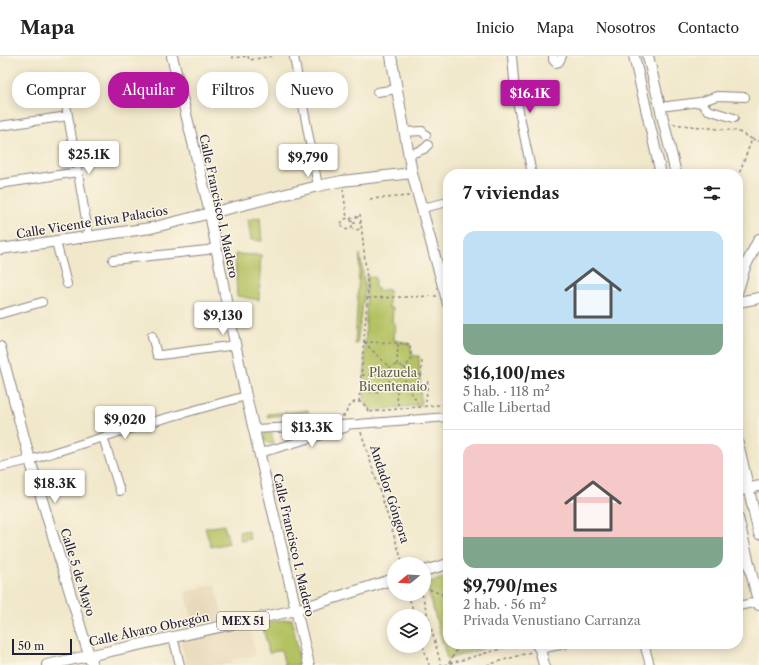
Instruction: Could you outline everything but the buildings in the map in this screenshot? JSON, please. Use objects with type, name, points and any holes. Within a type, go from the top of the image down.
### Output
[{"type":"main road","name":"Calle Francisco I. Madero","points":[[172,56],[210,213],[246,396],[308,665]]},
{"type":"main road","points":[[390,56],[412,173],[443,274]]},
{"type":"main road","points":[[634,56],[660,169]]},
{"type":"main road","points":[[648,56],[675,169]]},
{"type":"main road","name":"Calle Vicente Riva Palacios","points":[[0,249],[56,246],[89,237],[151,228],[342,181],[412,173]]},
{"type":"main road","points":[[743,274],[759,239]]},
{"type":"main road","points":[[743,301],[759,298]]},
{"type":"main road","name":"Calle 5 de Mayo","points":[[0,347],[30,460],[90,660]]},
{"type":"main road","points":[[743,466],[759,534]]},
{"type":"main road","points":[[743,490],[759,486]]},
{"type":"main road","points":[[743,538],[759,603]]},
{"type":"main road","points":[[431,569],[443,565]]},
{"type":"main road","name":"Calle Álvaro Obregón","points":[[47,665],[90,660],[173,637],[296,610],[387,581]]},
{"type":"main road","points":[[536,649],[544,665]]},
{"type":"street","points":[[294,56],[318,186]]},
{"type":"street","points":[[512,56],[515,92],[531,169]]},
{"type":"street","points":[[553,56],[553,60],[556,63],[559,62],[562,56]]},
{"type":"street","points":[[377,92],[397,89]]},
{"type":"street","points":[[660,107],[700,102],[717,96],[745,97]]},
{"type":"street","points":[[700,102],[708,110],[734,118]]},
{"type":"street","points":[[67,108],[89,237]]},
{"type":"street","points":[[0,126],[68,116]]},
{"type":"street","points":[[404,132],[422,131],[426,135]]},
{"type":"street","points":[[408,155],[424,149],[428,145]]},
{"type":"street","points":[[658,169],[659,164]]},
{"type":"street","points":[[0,184],[78,172]]},
{"type":"street","points":[[422,208],[443,203]]},
{"type":"street","points":[[56,246],[67,284]]},
{"type":"street","points":[[113,260],[207,250],[217,247]]},
{"type":"street","points":[[0,314],[42,302]]},
{"type":"street","points":[[152,336],[157,355],[236,345]]},
{"type":"street","points":[[0,467],[30,460],[148,423],[246,396]]},
{"type":"street","points":[[254,429],[359,426],[443,418]]},
{"type":"street","points":[[260,453],[359,426]]},
{"type":"street","points":[[103,437],[120,491]]},
{"type":"street","points":[[743,605],[759,603]]},
{"type":"street","points":[[173,637],[180,665]]},
{"type":"street","points":[[645,649],[650,665]]},
{"type":"path","points":[[232,56],[233,58],[248,56],[249,60],[274,56]]},
{"type":"path","points":[[664,123],[737,131],[759,141]]},
{"type":"path","points":[[741,169],[752,139]]},
{"type":"path","points":[[342,185],[347,218]]},
{"type":"path","points":[[370,199],[418,195]]},
{"type":"path","points":[[360,214],[368,289],[360,402]]},
{"type":"path","points":[[350,219],[353,217],[361,217]]},
{"type":"path","points":[[347,218],[353,223]]},
{"type":"path","points":[[347,218],[342,222],[343,226],[347,229],[362,229]]},
{"type":"path","points":[[353,223],[361,222]]},
{"type":"path","points":[[351,228],[353,223]]},
{"type":"path","points":[[368,298],[441,296]]},
{"type":"path","points":[[364,342],[410,344],[410,361],[403,368]]},
{"type":"path","points":[[364,342],[390,368]]},
{"type":"path","points":[[396,365],[398,343]]},
{"type":"path","points":[[407,375],[422,376],[422,361]]},
{"type":"path","points":[[388,382],[386,376],[390,368],[396,365],[403,368],[407,375]]},
{"type":"path","points":[[362,375],[386,376]]},
{"type":"path","points":[[388,382],[396,385],[404,382],[407,375]]},
{"type":"path","points":[[426,402],[428,378]]},
{"type":"path","points":[[369,392],[378,392],[388,382]]},
{"type":"path","points":[[404,382],[418,403]]},
{"type":"path","points":[[396,385],[398,405]]},
{"type":"path","points":[[313,418],[344,416],[346,414],[346,409],[354,402],[362,402],[367,408],[369,416]]},
{"type":"path","points":[[368,412],[443,404]]},
{"type":"path","name":"Andador Góngora","points":[[359,426],[401,557]]},
{"type":"path","points":[[431,590],[443,595]]},
{"type":"path","points":[[424,601],[443,665],[500,649]]},
{"type":"path","points":[[448,664],[457,649]]},
{"type":"path","points":[[486,665],[533,649]]},
{"type":"path","points":[[425,653],[429,665]]},
{"type":"shaded area","points":[[215,584],[224,621],[195,627],[185,592]]},
{"type":"shaded area","points":[[250,626],[255,655],[232,660],[232,665],[187,665],[181,642]]},
{"type":"green space","points":[[260,217],[262,241],[251,240],[248,220]]},
{"type":"green space","points":[[235,254],[261,255],[259,300],[237,296]]},
{"type":"green space","points":[[360,254],[365,289],[357,344],[355,344]]},
{"type":"green space","name":"Plazuela Bicentenaio","points":[[367,276],[375,277],[375,288],[379,289],[377,291],[389,289],[389,308],[393,308],[392,321],[395,323],[394,340],[410,344],[413,356],[419,356],[421,405],[377,410],[370,409],[364,401]]},
{"type":"green space","points":[[308,410],[309,412],[268,417],[268,414]]},
{"type":"green space","points":[[271,429],[274,444],[267,442],[264,438],[265,433]]},
{"type":"green space","points":[[224,525],[229,543],[211,547],[205,528]]},
{"type":"green space","points":[[248,530],[250,539],[241,541],[239,532]]},
{"type":"green space","points":[[443,578],[443,645],[431,601],[431,582]]},
{"type":"green space","points":[[292,619],[300,665],[285,665],[281,650],[269,653],[262,623]]},
{"type":"green space","points":[[444,649],[482,649],[447,659]]}]
